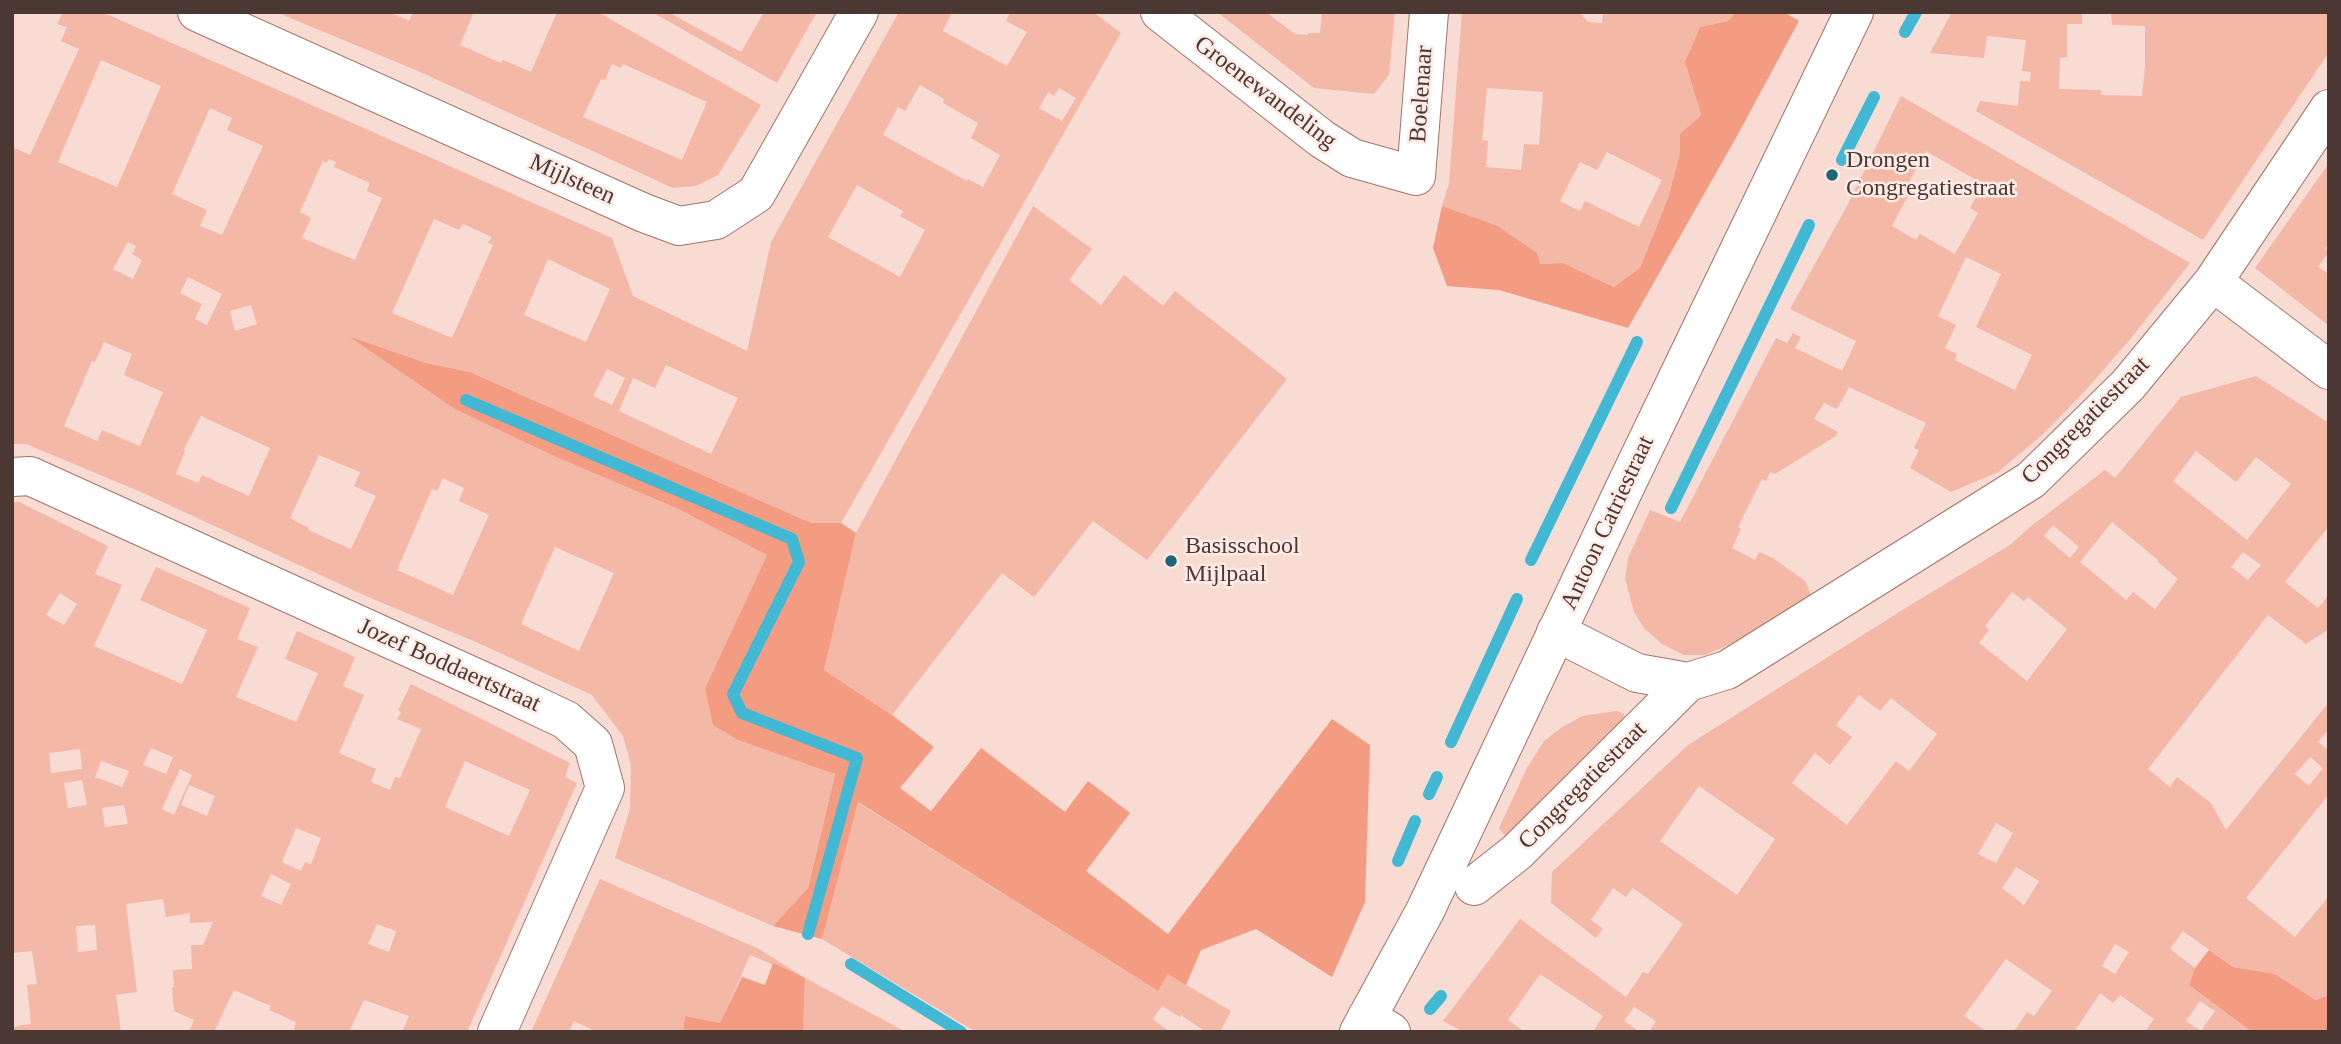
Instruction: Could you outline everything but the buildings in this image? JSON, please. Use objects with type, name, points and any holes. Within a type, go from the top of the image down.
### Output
[{"type":"street","name":"Mijlsteen","points":[[197,12],[644,213],[679,226],[716,220],[756,194],[859,12]]},
{"type":"street","name":"Groenewandeling","points":[[1160,12],[1322,139],[1352,158],[1416,176]]},
{"type":"street","name":"Boelenaar","points":[[1416,176],[1429,12]]},
{"type":"street","name":"Antoon Catriestraat","points":[[1372,1027],[1556,632],[1854,12]]},
{"type":"street","name":"Congregatiestraat","points":[[1556,632],[1637,673],[1688,682],[1727,670],[2032,480],[2128,385],[2213,282],[2329,109]]},
{"type":"street","points":[[2213,282],[2329,370]]},
{"type":"street","name":"Jozef Boddaertstraat","points":[[12,477],[30,476],[507,692],[566,720],[593,744],[605,788],[497,1032]]},
{"type":"street","name":"Congregatiestraat","points":[[1474,886],[1517,852],[1688,682]]},
{"type":"shaded area","points":[[63,12],[102,12],[612,238],[633,296],[747,351],[771,242],[899,12],[952,12],[943,31],[1007,66],[1027,32],[1006,21],[1010,12],[1093,12],[1121,33],[841,523],[811,523],[470,372],[426,363],[353,339],[563,460],[676,508],[767,555],[705,688],[738,740],[835,773],[808,888],[773,926],[615,858],[630,809],[631,765],[623,736],[592,695],[366,596],[141,492],[26,444],[12,444],[12,147],[30,155],[79,49],[61,41],[67,27],[57,24]],"holes":[[[101,60],[161,86],[117,187],[58,162]],[[920,85],[944,99],[943,103],[978,123],[971,138],[1000,155],[983,187],[883,135],[898,107],[905,111]],[[1059,88],[1076,98],[1062,121],[1039,108],[1048,92],[1054,96]],[[210,108],[232,118],[227,130],[263,146],[222,235],[200,226],[207,210],[172,194]],[[328,159],[336,162],[334,167],[370,183],[367,191],[382,198],[355,260],[302,238],[311,218],[300,212],[323,161],[327,163]],[[857,185],[903,211],[900,216],[925,230],[900,277],[828,237]],[[434,219],[459,230],[463,224],[492,237],[488,243],[493,245],[452,338],[392,313]],[[128,242],[136,246],[132,254],[142,260],[133,279],[113,269]],[[548,259],[610,289],[586,342],[524,315]],[[188,277],[222,294],[207,325],[195,319],[202,304],[180,293]],[[251,305],[257,324],[235,331],[230,311]],[[104,342],[132,354],[124,375],[163,392],[140,446],[102,430],[97,441],[64,426],[92,361],[95,362]],[[666,365],[738,398],[711,454],[619,411],[633,378],[655,388]],[[607,369],[625,378],[612,405],[593,396]],[[201,416],[270,448],[249,496],[202,475],[198,483],[176,474],[184,449]],[[319,455],[360,472],[354,486],[376,496],[351,549],[308,530],[309,528],[290,518]],[[443,478],[464,488],[459,501],[489,515],[453,595],[397,570],[432,489],[437,491]],[[555,547],[614,573],[579,651],[521,624]]]},
{"type":"shaded area","points":[[276,12],[390,12],[409,21],[413,12],[474,12],[460,45],[501,63],[503,60],[531,72],[557,12],[598,12],[761,105],[718,175],[696,186],[673,188],[418,71]],"holes":[[[612,64],[621,68],[623,64],[707,102],[682,160],[583,117],[601,79],[605,80]]]},
{"type":"shaded area","points":[[652,12],[668,12],[741,52],[764,12],[817,12],[777,83]]},
{"type":"shaded area","points":[[1217,12],[1266,12],[1295,34],[1308,35],[1320,33],[1322,12],[1395,12],[1389,75],[1374,94],[1314,88]]},
{"type":"shaded area","points":[[1462,12],[1580,13],[1588,22],[1602,23],[1603,12],[1736,12],[1728,21],[1700,27],[1685,62],[1701,115],[1680,134],[1680,153],[1668,198],[1640,268],[1614,287],[1563,263],[1540,264],[1496,225],[1442,206],[1449,183]],"holes":[[[1487,88],[1543,92],[1539,145],[1524,144],[1521,170],[1486,167],[1488,141],[1482,140]],[[1607,152],[1662,180],[1639,227],[1585,201],[1580,211],[1560,201],[1580,162],[1597,170]]]},
{"type":"shaded area","points":[[1736,12],[1784,12],[1799,21],[1628,328],[1499,290],[1447,286],[1433,248],[1442,206],[1496,225],[1537,253],[1540,264],[1563,263],[1614,287],[1640,268],[1668,198],[1680,153],[1680,134],[1701,115],[1685,62],[1700,27],[1728,21]]},
{"type":"shaded area","points":[[1952,12],[2082,12],[2082,24],[2067,24],[2067,57],[2060,58],[2059,89],[2101,90],[2101,95],[2142,96],[2145,26],[2112,25],[2111,12],[2329,12],[2329,52],[2203,240],[1976,111],[1980,101],[2018,106],[2020,81],[2030,82],[2031,72],[2022,71],[2026,40],[1987,36],[1984,58],[1930,53]]},
{"type":"shaded area","points":[[1901,96],[2190,263],[2132,337],[2042,435],[1998,472],[1951,492],[1910,468],[1919,450],[1914,448],[1926,423],[1849,387],[1837,409],[1824,403],[1814,419],[1838,432],[1836,436],[1775,474],[1770,472],[1766,481],[1762,479],[1738,527],[1741,529],[1732,548],[1755,560],[1759,552],[1773,558],[1805,581],[1811,595],[1731,644],[1705,655],[1684,655],[1662,644],[1644,628],[1634,612],[1625,579],[1628,558],[1650,510],[1680,522],[1776,338],[1787,343],[1793,333],[1801,337],[1795,348],[1842,371],[1856,341],[1790,309],[1847,206]],"holes":[[[1926,151],[1983,184],[1970,208],[1978,213],[1955,254],[1920,234],[1916,240],[1892,226],[1911,190],[1906,187]],[[1966,257],[2001,274],[1976,327],[2032,355],[2015,390],[1955,360],[1957,354],[1945,348],[1956,325],[1938,316]]]},
{"type":"shaded area","points":[[2329,163],[2329,244],[2325,249],[2329,252],[2318,267],[2329,274],[2329,326],[2255,268]]},
{"type":"shaded area","points":[[1033,206],[1092,249],[1069,280],[1101,305],[1124,275],[1163,306],[1175,291],[1287,379],[1147,560],[1093,521],[1034,597],[1002,573],[892,715],[824,670],[856,533]]},
{"type":"shaded area","points":[[350,337],[426,363],[470,372],[811,523],[841,523],[856,533],[824,670],[892,715],[934,747],[900,788],[931,811],[981,748],[1065,812],[1088,781],[1130,813],[1086,871],[1168,934],[1332,719],[1370,745],[1365,902],[1332,977],[1256,929],[1201,950],[1186,985],[1168,974],[1158,991],[858,802],[822,939],[773,926],[808,888],[835,774],[738,740],[713,725],[705,688],[767,555],[676,508],[563,460],[455,409]]},
{"type":"shaded area","points":[[2256,376],[2329,423],[2329,526],[2285,582],[2318,608],[2329,595],[2329,629],[2306,644],[2268,615],[2148,769],[2170,787],[2177,777],[2211,803],[2226,830],[2329,702],[2329,729],[2318,742],[2329,751],[2329,794],[2246,898],[2295,937],[2329,896],[2329,995],[2316,1000],[2275,974],[2233,967],[2183,931],[2170,949],[2195,968],[2189,985],[2252,1032],[2145,1032],[2154,1019],[2120,995],[2113,1003],[2100,993],[2074,1032],[2018,1032],[2015,1030],[2027,1012],[2034,1016],[2052,991],[2006,959],[1964,1016],[1987,1032],[1649,1032],[1656,1021],[1634,1007],[1624,1021],[1640,1032],[1593,1032],[1603,1016],[1540,974],[1508,1020],[1525,1032],[1463,1032],[1443,1021],[1520,919],[1626,997],[1643,972],[1648,974],[1683,924],[1633,888],[1626,897],[1613,888],[1591,920],[1603,929],[1596,938],[1551,903],[1552,872],[1688,745],[2010,545],[2105,470],[2115,478],[2181,397]],"holes":[[[2196,451],[2236,482],[2256,457],[2291,484],[2247,540],[2173,481]],[[2112,522],[2178,579],[2155,609],[2133,592],[2126,600],[2080,562]],[[2053,525],[2079,547],[2070,558],[2044,536]],[[2243,552],[2261,565],[2248,580],[2231,567]],[[2012,592],[2024,601],[2028,597],[2067,629],[2027,681],[1979,643],[1989,630],[1985,626]],[[1859,695],[1880,711],[1891,698],[1937,734],[1909,771],[1896,761],[1847,825],[1792,783],[1815,753],[1830,765],[1852,737],[1836,725]],[[2310,757],[2323,768],[2309,786],[2295,774]],[[1699,786],[1775,839],[1737,895],[1660,841]],[[1996,823],[2013,833],[1996,863],[1978,854]],[[2016,867],[2039,881],[2024,905],[2002,888]],[[2115,944],[2129,952],[2115,974],[2102,966]],[[2200,1001],[2215,1011],[2201,1031],[2186,1021]]]},
{"type":"shaded area","points":[[12,502],[19,502],[108,546],[95,574],[122,585],[94,646],[182,684],[207,630],[140,600],[156,567],[250,608],[237,639],[258,647],[236,697],[296,722],[318,673],[285,659],[297,631],[355,657],[343,686],[364,695],[339,753],[376,769],[371,782],[390,790],[395,777],[400,778],[421,729],[397,719],[401,712],[398,710],[411,684],[570,763],[565,777],[577,783],[467,1032],[402,1032],[409,1016],[364,1000],[349,1032],[293,1032],[296,1022],[269,1010],[271,1006],[234,990],[214,1032],[189,1032],[194,1020],[174,1011],[173,970],[192,969],[191,945],[203,945],[213,922],[190,923],[190,913],[166,917],[163,899],[126,904],[137,992],[116,995],[121,1032],[12,1032],[12,1027],[31,1024],[27,985],[37,984],[32,951],[12,953]],"holes":[[[60,593],[77,604],[64,625],[46,615]],[[151,748],[173,757],[166,774],[143,765]],[[80,749],[82,769],[51,773],[49,753]],[[101,761],[129,771],[122,787],[95,777]],[[465,761],[530,790],[509,836],[445,807]],[[180,769],[192,775],[174,815],[162,809]],[[82,780],[87,805],[68,808],[64,783]],[[189,785],[215,796],[207,816],[181,805]],[[124,805],[128,824],[105,827],[102,808]],[[296,828],[321,838],[311,864],[305,862],[301,871],[282,862]],[[271,874],[291,884],[281,905],[261,896]],[[377,924],[396,931],[389,952],[368,944]],[[95,925],[97,950],[78,952],[76,926]]]},
{"type":"shaded area","points":[[1616,711],[1623,713],[1626,719],[1507,839],[1499,828],[1527,768],[1544,741],[1582,716]]},
{"type":"shaded area","points":[[857,802],[1158,991],[1168,974],[1231,1011],[1220,1032],[1206,1032],[1162,1006],[1153,1019],[1170,1032],[976,1032],[822,939]]},
{"type":"shaded area","points":[[600,879],[759,949],[805,978],[750,955],[720,1024],[685,1016],[683,1032],[597,1032],[574,1021],[569,1032],[531,1032]]},
{"type":"shaded area","points":[[2209,950],[2233,967],[2275,974],[2316,1000],[2329,995],[2329,1032],[2252,1032],[2189,985],[2195,968]]},
{"type":"shaded area","points":[[773,963],[805,978],[803,1032],[683,1032],[685,1016],[720,1023],[742,977],[765,985]]},
{"type":"shaded area","points":[[805,978],[906,1032],[803,1032]]},
{"type":"waterway","points":[[1905,32],[1916,12]]},
{"type":"waterway","points":[[1842,160],[1874,97]]},
{"type":"waterway","points":[[1671,508],[1809,225]]},
{"type":"waterway","points":[[1531,560],[1637,342]]},
{"type":"waterway","points":[[466,400],[792,539],[799,562],[733,694],[742,713],[857,758],[808,934]]},
{"type":"waterway","points":[[1451,742],[1517,599]]},
{"type":"waterway","points":[[1429,794],[1437,777]]},
{"type":"waterway","points":[[1398,861],[1415,821]]},
{"type":"waterway","points":[[851,964],[961,1032]]},
{"type":"waterway","points":[[1430,1009],[1441,996]]},
{"type":"place","name":"Drongen Congregatiestraat","points":[[1832,175]]},
{"type":"place","name":"Basisschool Mijlpaal","points":[[1171,561]]}]
